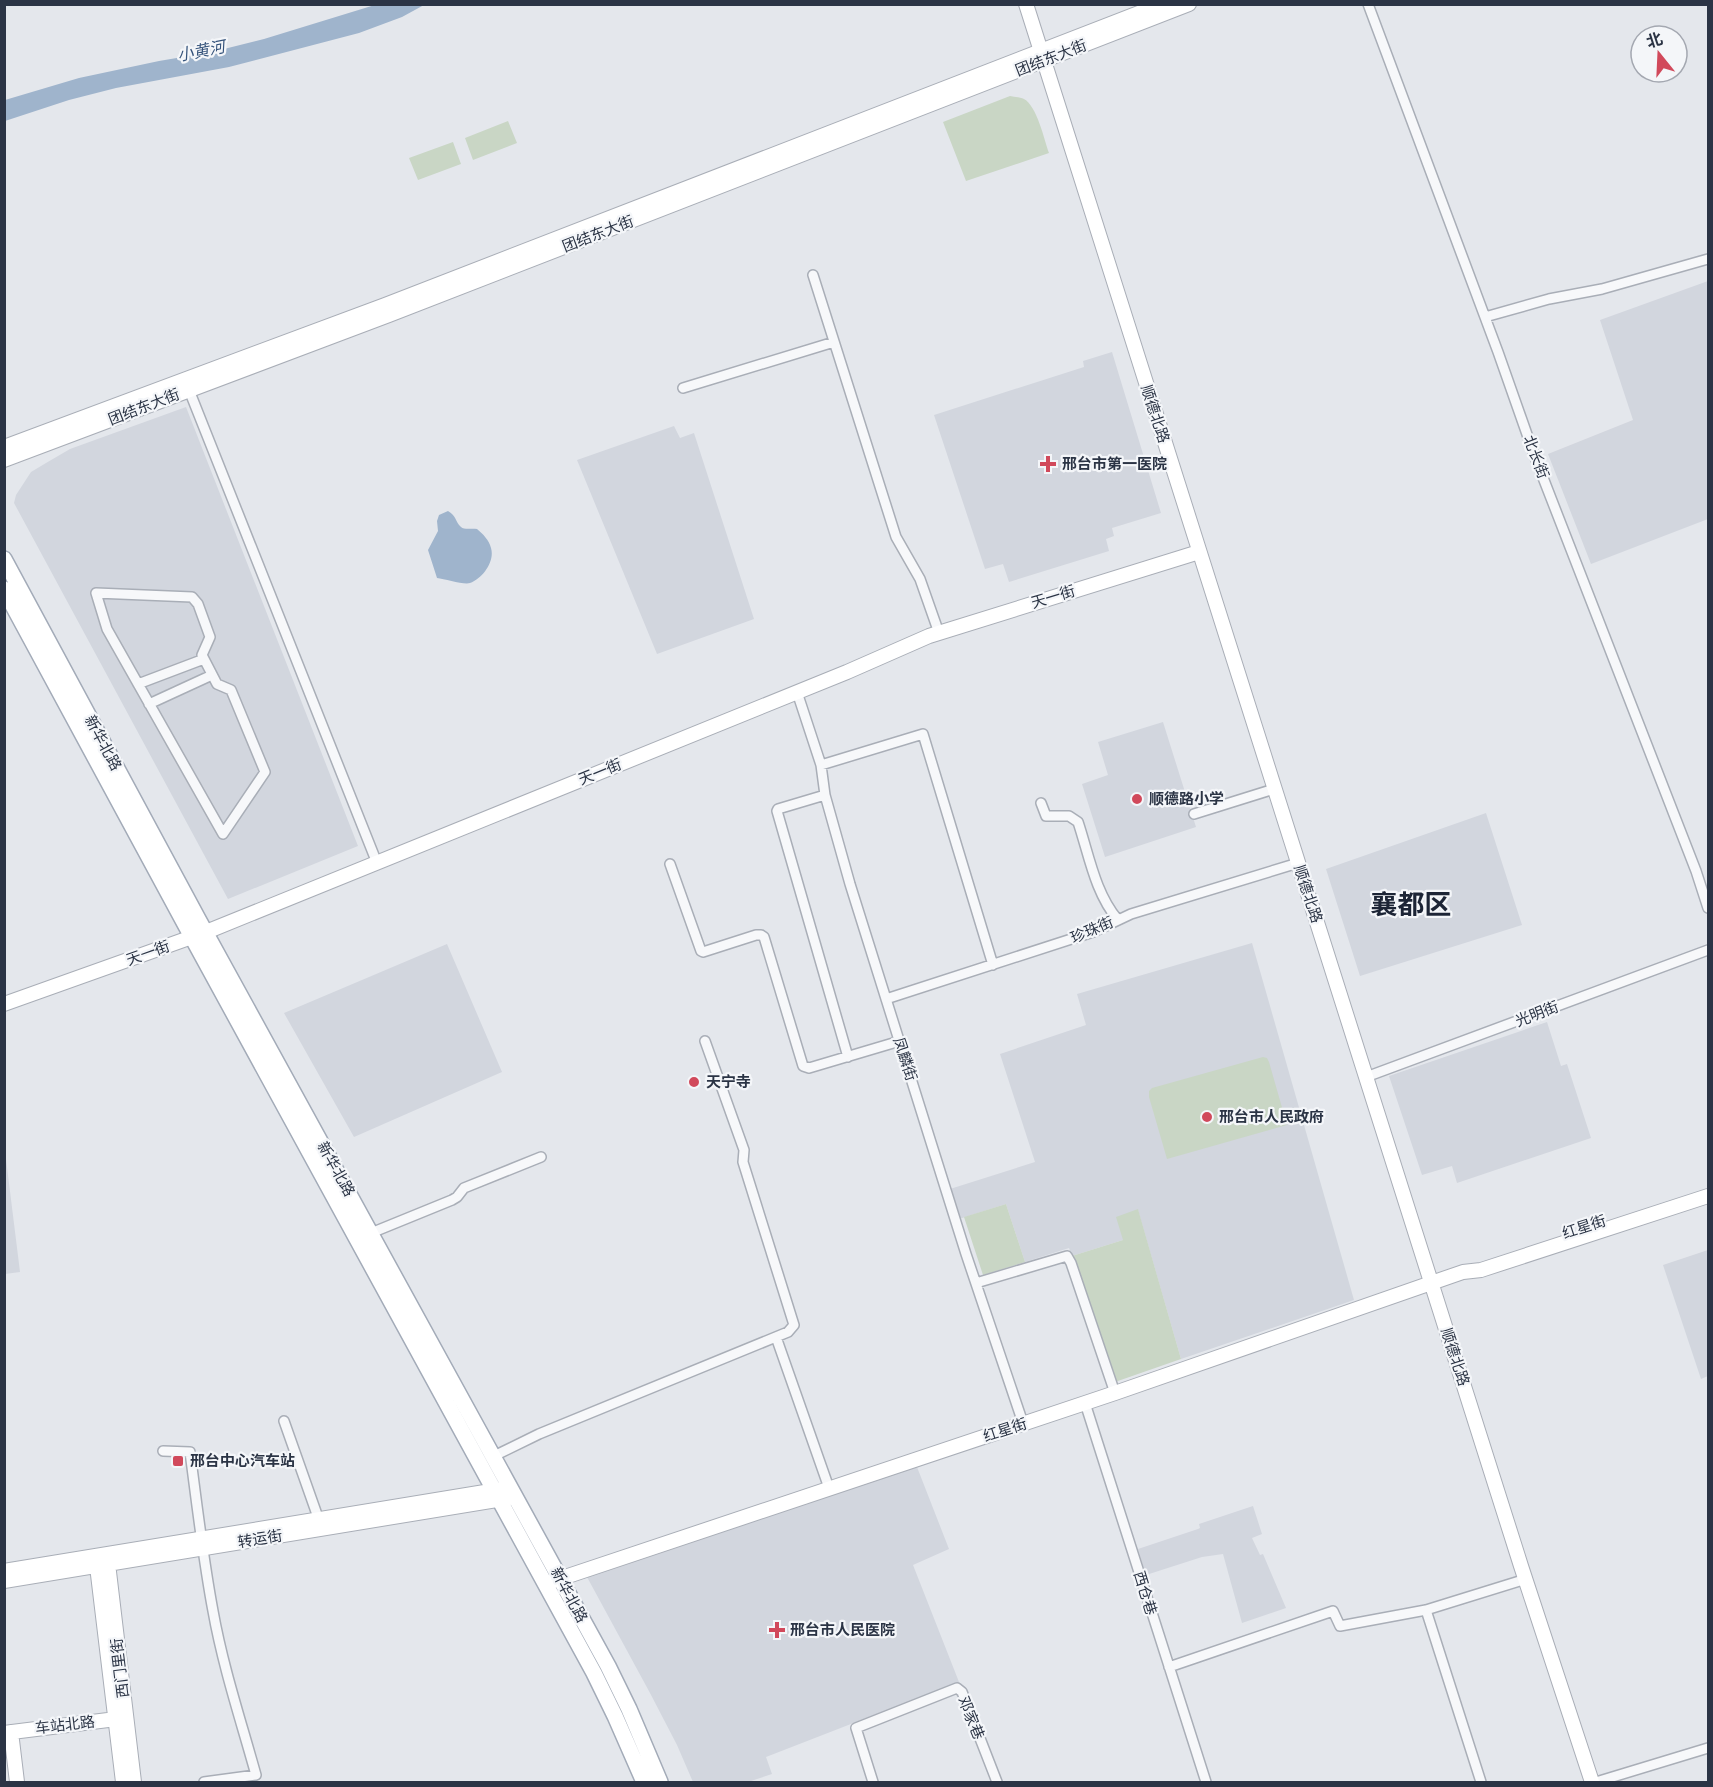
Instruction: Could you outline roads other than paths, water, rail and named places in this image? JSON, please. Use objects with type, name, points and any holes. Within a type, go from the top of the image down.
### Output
[{"type":"main road","name":"新华北路","points":[[4,559],[199,935],[497,1495],[620,1691],[660,1782]]},
{"type":"main road","name":"新华北路","points":[[4,589],[199,935],[371,1233],[494,1456],[513,1492],[644,1782]]},
{"type":"street","name":"顺德北路","points":[[1026,4],[1274,789],[1592,1782]]},
{"type":"street","name":"团结东大街","points":[[4,460],[400,310],[1042,56],[1162,4]]},
{"type":"street","name":"团结东大街","points":[[4,447],[1042,56],[1190,4]]},
{"type":"street","name":"北长街","points":[[1368,4],[1535,457],[1692,860],[1708,908]]},
{"type":"street","points":[[1485,317],[1549,299],[1602,289],[1708,259]]},
{"type":"street","points":[[813,275],[896,537],[920,579],[939,633]]},
{"type":"street","points":[[683,388],[834,342]]},
{"type":"street","points":[[189,390],[377,862]]},
{"type":"street","name":"天一街","points":[[4,1004],[199,935],[797,692],[912,642],[1199,552]]},
{"type":"street","points":[[96,593],[192,597],[198,604],[210,636],[202,655],[204,659],[217,684],[231,690],[265,772],[223,834],[107,629],[96,593]]},
{"type":"street","points":[[138,684],[204,659]]},
{"type":"street","points":[[149,704],[212,675]]},
{"type":"street","name":"凤麟街","points":[[797,692],[821,765],[825,795],[850,884],[1023,1423]]},
{"type":"street","points":[[821,765],[922,734],[993,965]]},
{"type":"street","points":[[1194,814],[1274,789]]},
{"type":"street","points":[[825,795],[777,811],[848,1057]]},
{"type":"street","points":[[1041,803],[1046,816],[1069,816],[1078,822],[1101,896],[1118,920]]},
{"type":"street","name":"珍珠街","points":[[886,999],[1093,932],[1118,920],[1298,863]]},
{"type":"street","points":[[670,864],[701,951],[756,935],[764,937],[803,1066],[809,1068],[900,1041]]},
{"type":"street","name":"光明街","points":[[1366,1077],[1708,950]]},
{"type":"street","points":[[494,1456],[539,1434],[792,1329],[795,1323],[743,1162],[744,1150],[705,1041]]},
{"type":"street","points":[[371,1233],[452,1200],[464,1188],[541,1157]]},
{"type":"street","name":"红星街","points":[[1463,1272],[1478,1261],[1708,1186]]},
{"type":"street","name":"红星街","points":[[553,1581],[1115,1393],[1463,1272],[1481,1270],[1708,1196]]},
{"type":"street","points":[[976,1282],[1066,1256],[1071,1263],[1115,1393]]},
{"type":"street","points":[[776,1337],[829,1488]]},
{"type":"street","name":"西仓巷","points":[[1085,1403],[1206,1782]]},
{"type":"street","points":[[284,1420],[320,1524]]},
{"type":"street","points":[[163,1451],[190,1452],[201,1543],[219,1640],[256,1775],[204,1782]]},
{"type":"street","name":"转运街","points":[[4,1581],[102,1560],[513,1492]]},
{"type":"street","points":[[102,1560],[120,1718],[123,1782]]},
{"type":"street","name":"转运街","points":[[4,1571],[102,1560]]},
{"type":"street","points":[[1169,1667],[1334,1611],[1340,1626],[1426,1610],[1526,1579]]},
{"type":"street","points":[[1426,1610],[1481,1782]]},
{"type":"street","name":"邓家巷","points":[[873,1782],[856,1728],[952,1689],[959,1689],[962,1692],[997,1782]]},
{"type":"street","name":"车站北路","points":[[8,1732],[120,1718]]},
{"type":"street","name":"西门里街","points":[[120,1718],[134,1782]]},
{"type":"street","points":[[8,1732],[17,1782]]},
{"type":"street","points":[[1596,1782],[1708,1748]]},
{"type":"water","points":[[378,4],[424,5],[402,17],[359,33],[229,67],[116,88],[69,100],[5,121],[5,100],[79,78],[212,52],[264,39]]},
{"type":"water","points":[[448,511],[462,528],[477,529],[491,548],[490,563],[487,568],[475,581],[470,583],[437,578],[428,550],[438,531],[439,515]]},
{"type":"place","name":"邢台市第一医院","points":[[1048,464]]},
{"type":"place","name":"顺德路小学","points":[[1137,799]]},
{"type":"place","name":"天宁寺","points":[[694,1082]]},
{"type":"place","name":"邢台市人民政府","points":[[1207,1117]]},
{"type":"place","name":"邢台中心汽车站","points":[[178,1461]]},
{"type":"place","name":"邢台市人民医院","points":[[777,1630]]},
{"type":"district","name":"襄都区","points":[[1411,904]]},
{"type":"water label","name":"小黄河","points":[[201,51]]}]
